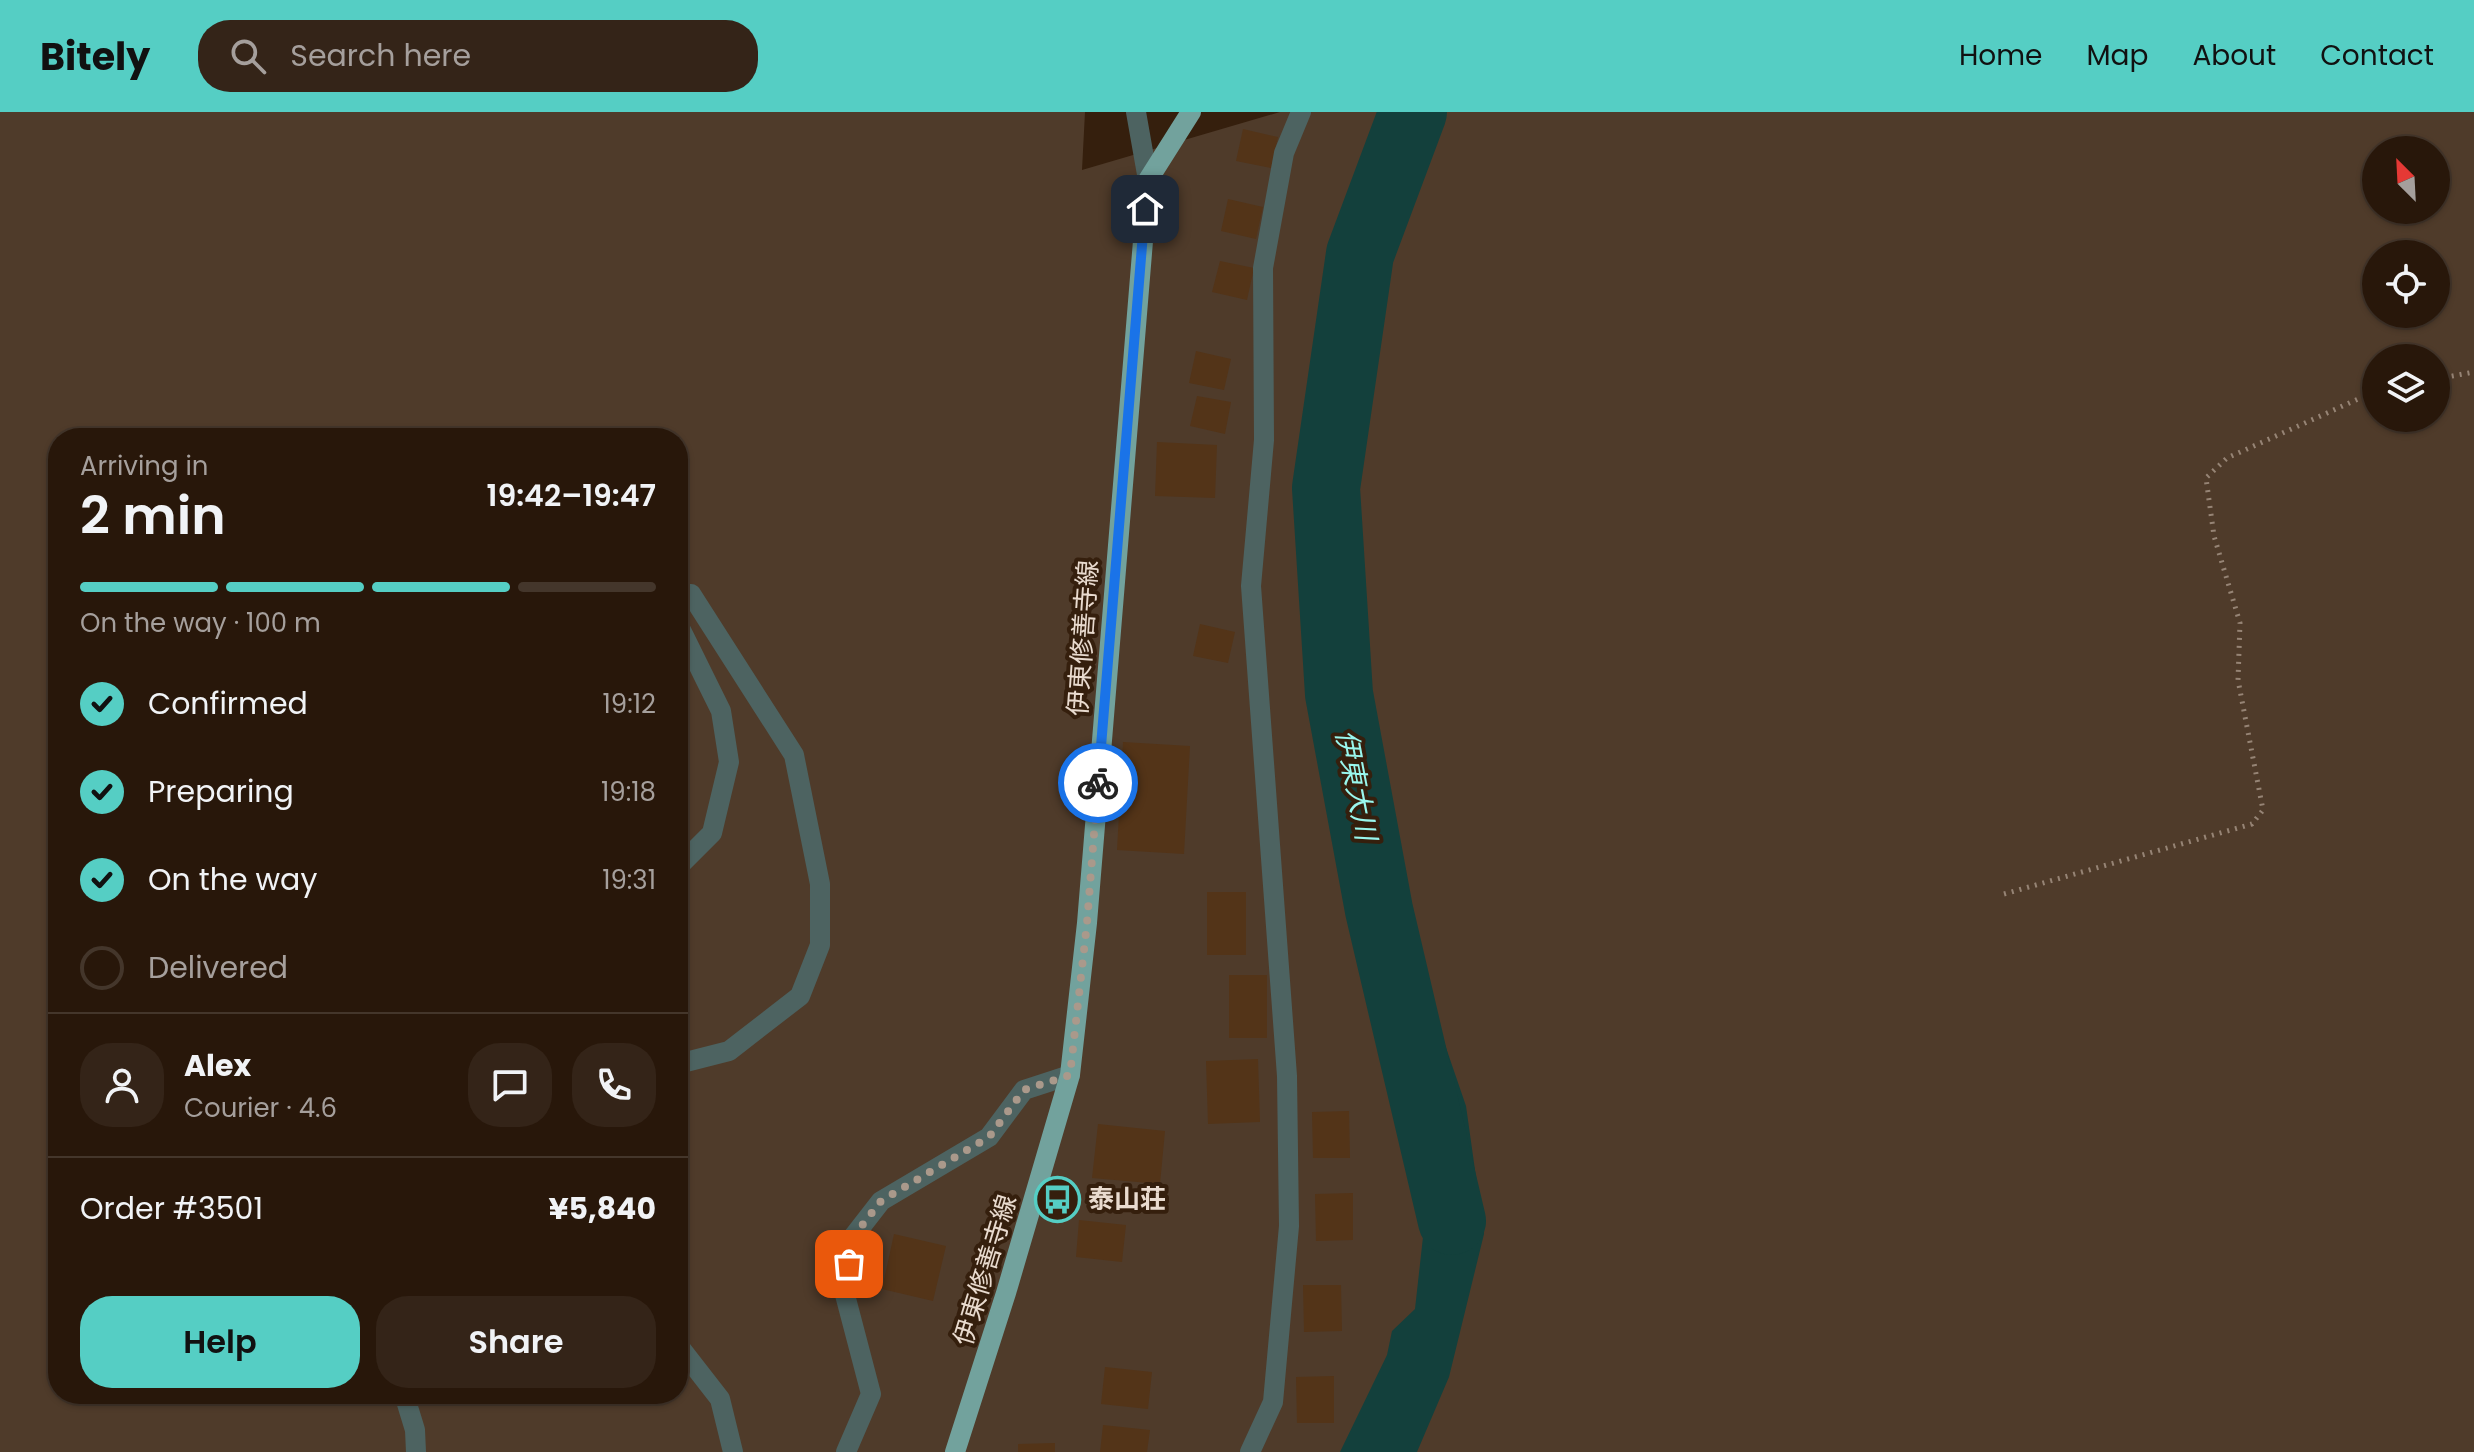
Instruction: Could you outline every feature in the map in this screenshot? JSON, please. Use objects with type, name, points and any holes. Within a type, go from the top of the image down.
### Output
[{"type":"main road","name":"伊東修善寺線","points":[[955,1452],[1070,1075],[1087,923],[1148,180],[1191,112]]},
{"type":"street","points":[[1136,112],[1148,180]]},
{"type":"street","points":[[1250,1452],[1273,1402],[1289,1226],[1287,1076],[1251,586],[1264,440],[1263,268],[1284,153],[1301,112]]},
{"type":"street","points":[[688,598],[691,594],[794,755],[820,884],[820,945],[800,996],[729,1051],[688,1061]]},
{"type":"street","points":[[688,644],[721,711],[729,762],[712,833],[688,857]]},
{"type":"street","points":[[846,1452],[871,1394],[844,1291],[853,1237],[881,1201],[989,1137],[1024,1090],[1070,1075]]},
{"type":"street","points":[[688,1358],[720,1399],[733,1452]]},
{"type":"street","points":[[407,1404],[415,1430],[416,1452]]},
{"type":"path","points":[[2450,376],[2474,372]]},
{"type":"path","points":[[2004,894],[2252,824],[2263,810],[2238,680],[2240,623],[2214,536],[2206,478],[2227,458],[2362,397]]},
{"type":"shaded area","points":[[0,112],[1085,112],[1082,170],[1280,112],[2474,112],[2474,1452],[0,1452]]},
{"type":"water","points":[[1381,970],[1442,1036],[1466,1106],[1484,1234],[1449,1377],[1417,1452],[1340,1452],[1387,1355],[1392,1331],[1415,1309],[1426,1210],[1435,1093]]},
{"type":"building","points":[[1243,129],[1278,137],[1271,168],[1236,161]]},
{"type":"building","points":[[1228,199],[1263,207],[1256,239],[1221,231]]},
{"type":"building","points":[[1220,261],[1254,268],[1247,300],[1212,292]]},
{"type":"building","points":[[1196,351],[1231,359],[1224,390],[1189,383]]},
{"type":"building","points":[[1197,396],[1231,402],[1225,434],[1190,426]]},
{"type":"building","points":[[1157,442],[1217,445],[1215,498],[1155,496]]},
{"type":"building","points":[[1200,624],[1235,632],[1228,663],[1193,656]]},
{"type":"building","points":[[1123,742],[1190,746],[1184,854],[1117,850]]},
{"type":"building","points":[[1207,892],[1246,892],[1246,955],[1207,955]]},
{"type":"building","points":[[1229,975],[1267,975],[1267,1038],[1229,1038]]},
{"type":"building","points":[[1258,1059],[1260,1122],[1208,1124],[1206,1061]]},
{"type":"building","points":[[1349,1111],[1350,1158],[1313,1158],[1312,1112]]},
{"type":"building","points":[[1098,1124],[1165,1131],[1160,1184],[1092,1178]]},
{"type":"building","points":[[1353,1193],[1353,1240],[1316,1241],[1315,1194]]},
{"type":"building","points":[[1079,1220],[1126,1225],[1122,1262],[1076,1257]]},
{"type":"building","points":[[894,1234],[946,1246],[933,1301],[882,1289]]},
{"type":"building","points":[[1303,1285],[1341,1285],[1342,1331],[1304,1332]]},
{"type":"building","points":[[1105,1367],[1152,1372],[1148,1409],[1101,1404]]},
{"type":"building","points":[[1334,1376],[1334,1423],[1297,1423],[1296,1377]]},
{"type":"building","points":[[1103,1425],[1150,1430],[1147,1452],[1100,1452]]},
{"type":"building","points":[[1055,1443],[1055,1452],[1018,1452],[1018,1444]]},
{"type":"waterway","name":"伊東大川","points":[[1413,112],[1360,254],[1326,488],[1339,694],[1379,910],[1452,1221]]},
{"type":"way so far","points":[[849,1264],[853,1237],[881,1201],[989,1137],[1024,1090],[1070,1075],[1087,923],[1098,783]]},
{"type":"place","name":"泰山荘","points":[[1057,1199]]},
{"type":"route","points":[[1098,783],[1145,209]]}]
